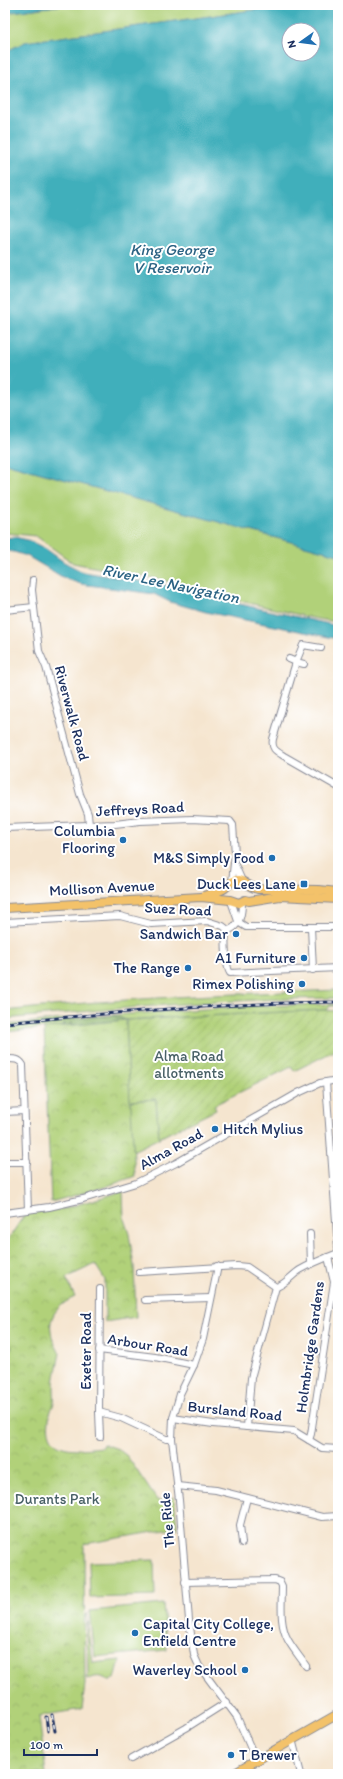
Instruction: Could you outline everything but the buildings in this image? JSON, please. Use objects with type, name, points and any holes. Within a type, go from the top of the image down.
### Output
[{"type":"main road","name":"Mollison Avenue","points":[[201,897],[223,890],[230,883],[244,883],[263,890],[318,890],[338,892]]},
{"type":"main road","points":[[230,883],[226,892],[230,901]]},
{"type":"main road","points":[[244,883],[248,894],[244,901]]},
{"type":"main road","name":"Mollison Avenue","points":[[5,908],[201,897],[239,903],[280,896],[338,899]]},
{"type":"main road","points":[[233,1774],[338,1714]]},
{"type":"street","name":"Riverwalk Road","points":[[33,580],[34,607],[39,651],[46,667],[80,794],[88,814],[89,825]]},
{"type":"street","points":[[5,610],[34,607]]},
{"type":"street","points":[[321,648],[303,646],[296,662],[273,739],[273,747],[275,751],[338,787]]},
{"type":"street","points":[[289,659],[304,664]]},
{"type":"street","name":"Jeffreys Road","points":[[5,828],[192,819],[230,820],[233,825],[235,865],[230,883]]},
{"type":"street","name":"Jeffreys Road","points":[[235,865],[244,883]]},
{"type":"street","points":[[230,901],[238,921],[246,927],[338,926]]},
{"type":"street","points":[[244,901],[238,921],[234,928],[228,930],[226,935],[227,968],[230,973],[338,968]]},
{"type":"street","name":"Suez Road","points":[[5,922],[120,916],[151,924],[207,921],[223,926],[228,930]]},
{"type":"street","points":[[311,927],[313,970]]},
{"type":"street","points":[[5,1059],[15,1059],[23,1065],[28,1210]]},
{"type":"street","name":"Alma Road","points":[[5,1213],[49,1207],[83,1199],[136,1183],[176,1163],[298,1093],[314,1085],[338,1080]]},
{"type":"street","points":[[326,1082],[338,1249]]},
{"type":"street","points":[[5,1112],[24,1111]]},
{"type":"street","points":[[5,1162],[27,1162]]},
{"type":"street","points":[[310,1234],[311,1264]]},
{"type":"street","points":[[276,1287],[280,1286],[291,1276],[311,1264],[338,1253]]},
{"type":"street","name":"Holmbridge Gardens","points":[[309,1440],[334,1282],[328,1257]]},
{"type":"street","points":[[139,1272],[217,1266],[247,1267],[276,1287]]},
{"type":"street","name":"The Ride","points":[[217,1266],[203,1339],[194,1365],[180,1394],[172,1418],[172,1439],[179,1500],[191,1640],[196,1661],[226,1702],[241,1726],[256,1760]]},
{"type":"street","points":[[247,1427],[251,1378],[276,1287]]},
{"type":"street","name":"Exeter Road","points":[[100,1289],[100,1437]]},
{"type":"street","points":[[145,1300],[211,1298]]},
{"type":"street","name":"Arbour Road","points":[[99,1350],[155,1357],[194,1365]]},
{"type":"street","points":[[99,1412],[121,1418],[166,1439],[172,1439]]},
{"type":"street","name":"Bursland Road","points":[[172,1418],[294,1431],[322,1448],[338,1450]]},
{"type":"street","points":[[177,1486],[216,1490],[317,1516],[338,1516]]},
{"type":"street","points":[[242,1543],[240,1525],[247,1498]]},
{"type":"street","points":[[185,1582],[275,1580],[280,1582],[282,1586],[281,1618],[284,1631],[288,1640],[306,1666]]},
{"type":"street","points":[[131,1759],[186,1728],[226,1702]]},
{"type":"street","points":[[292,1739],[301,1774]]},
{"type":"green space","points":[[63,5],[289,5],[25,42],[5,52],[5,13]]},
{"type":"green space","points":[[5,463],[338,555],[338,622],[317,619],[202,592],[163,580],[73,563],[36,536],[5,533]]},
{"type":"green space","points":[[338,990],[338,998],[255,1000],[172,1005],[5,1019],[5,1011],[88,1003],[213,995]]},
{"type":"green space","points":[[338,1004],[338,1006],[330,1006],[327,1010],[126,1020],[112,1015],[249,1006]]},
{"type":"green space","name":"Alma Road allotments","points":[[323,1010],[338,1011],[338,1049],[294,1071],[291,1067],[214,1105],[216,1110],[159,1138],[156,1099],[130,1101],[126,1020]]},
{"type":"green space","points":[[112,1015],[126,1020],[64,1026],[63,1023],[63,1019]]},
{"type":"green space","points":[[63,1019],[64,1026],[5,1032],[5,1025]]},
{"type":"green space","points":[[126,1020],[135,1176],[105,1187],[51,1202],[44,1028]]},
{"type":"green space","points":[[156,1099],[159,1138],[133,1151],[130,1101]]},
{"type":"green space","name":"Durants Park","points":[[123,1191],[124,1219],[129,1234],[134,1266],[136,1317],[105,1322],[105,1280],[95,1264],[66,1278],[75,1297],[59,1307],[51,1320],[52,1336],[60,1353],[55,1380],[54,1400],[49,1417],[49,1431],[52,1439],[58,1445],[65,1448],[94,1448],[103,1447],[104,1444],[118,1449],[127,1456],[157,1500],[160,1501],[174,1497],[177,1528],[84,1544],[85,1684],[82,1709],[39,1716],[46,1774],[5,1774],[5,1349],[12,1348],[5,1336],[5,1244],[25,1214],[66,1208]]},
{"type":"green space","points":[[154,1560],[155,1596],[90,1598],[89,1562]]},
{"type":"green space","points":[[163,1604],[167,1650],[95,1657],[90,1611]]},
{"type":"green space","points":[[87,1613],[93,1663],[120,1660],[115,1679],[111,1679],[111,1681],[102,1677],[91,1678],[88,1680]]},
{"type":"water","points":[[5,5],[63,5],[5,13]]},
{"type":"water","name":"King George V Reservoir","points":[[289,5],[338,5],[338,555],[5,463],[5,52],[25,42]]},
{"type":"water","points":[[14,537],[28,540],[46,549],[64,562],[83,572],[160,584],[208,597],[338,626],[338,639],[206,612],[170,602],[154,594],[81,584],[64,578],[27,556],[5,551],[5,538]]},
{"type":"railway","points":[[5,1023],[172,1009],[255,1004],[338,1002]]},
{"type":"railway","points":[[52,1715],[55,1731]]},
{"type":"railway","points":[[46,1717],[48,1731]]},
{"type":"place","name":"Columbia Flooring","points":[[123,840]]},
{"type":"place","name":"M&S Simply Food","points":[[272,858]]},
{"type":"place","name":"Duck Lees Lane","points":[[304,884]]},
{"type":"place","name":"Sandwich Bar","points":[[236,934]]},
{"type":"place","name":"A1 Furniture","points":[[304,958]]},
{"type":"place","name":"The Range","points":[[188,968]]},
{"type":"place","name":"Rimex Polishing","points":[[302,984]]},
{"type":"place","name":"Hitch Mylius","points":[[215,1129]]},
{"type":"place","name":"Capital City College, Enfield Centre","points":[[135,1633]]},
{"type":"place","name":"Waverley School","points":[[245,1670]]},
{"type":"place","name":"T Brewer","points":[[231,1755]]},
{"type":"water label","name":"River Lee Navigation","points":[[171,583]]}]
